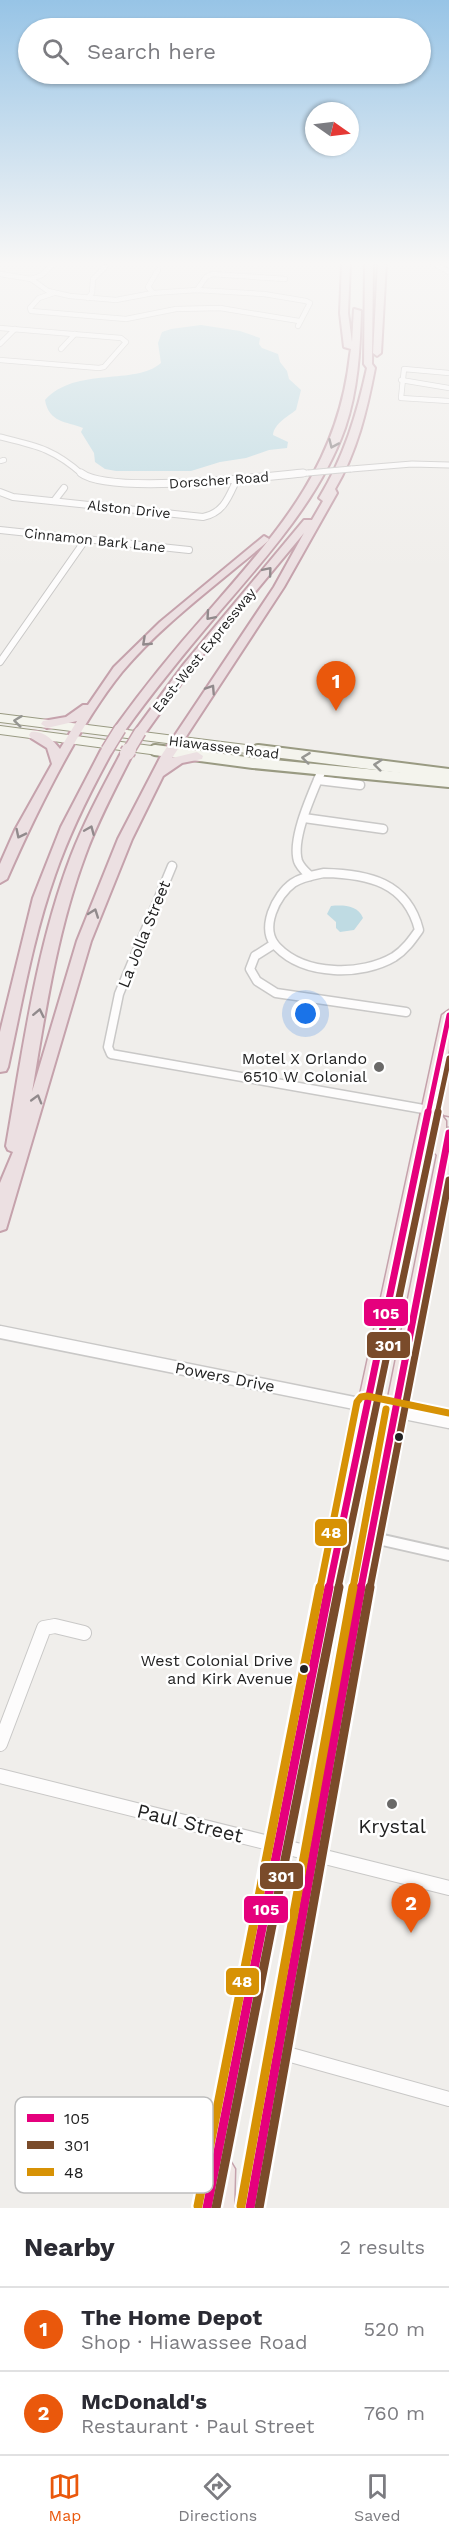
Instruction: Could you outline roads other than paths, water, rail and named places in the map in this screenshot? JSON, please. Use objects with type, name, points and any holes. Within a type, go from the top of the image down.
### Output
[{"type":"highway","name":"East-West Expressway","points":[[0,1067],[29,939],[48,877],[85,789],[120,729],[144,694],[272,545],[299,506],[327,458],[340,428],[354,368]]},
{"type":"highway","name":"East-West Expressway","points":[[0,1224],[33,1037],[72,872],[108,790],[140,732],[174,683],[274,565],[330,489],[357,431],[371,368]]},
{"type":"highway","points":[[6,1195],[23,1149],[84,940],[106,881],[173,747],[302,548],[332,493],[330,489]]},
{"type":"highway","points":[[0,879],[22,830],[75,734],[98,697],[130,656],[255,548],[290,512],[299,506]]},
{"type":"highway","points":[[46,724],[76,717],[98,697]]},
{"type":"highway","points":[[34,735],[56,750],[58,764]]},
{"type":"highway","points":[[156,778],[178,760],[197,756]]},
{"type":"highway","points":[[213,2178],[277,1844],[366,1405],[449,1015]]},
{"type":"highway","points":[[441,1054],[442,1098],[449,1111]]},
{"type":"highway","points":[[429,1110],[438,1121],[441,1174]]},
{"type":"highway","points":[[250,2208],[370,1537],[449,1133]]},
{"type":"highway","points":[[221,2208],[223,2127]]},
{"type":"highway","points":[[207,2208],[210,2193]]},
{"type":"main road","name":"Hiawassee Road","points":[[0,718],[46,724],[75,734]]},
{"type":"main road","name":"Hiawassee Road","points":[[0,730],[34,735],[75,734],[173,747],[449,774]]},
{"type":"main road","name":"Hiawassee Road","points":[[173,747],[197,756],[449,782]]},
{"type":"street","points":[[60,366],[79,368],[105,366]]},
{"type":"street","points":[[449,373],[404,369],[400,398],[449,401]]},
{"type":"street","points":[[401,380],[448,387]]},
{"type":"street","name":"Dorscher Road","points":[[0,437],[45,448],[60,456],[84,476],[104,482],[181,483],[412,464],[449,465]]},
{"type":"street","name":"Alston Drive","points":[[0,492],[13,497],[213,516],[219,512],[237,479]]},
{"type":"street","points":[[54,501],[64,488]]},
{"type":"street","points":[[133,509],[138,503]]},
{"type":"street","name":"Cinnamon Bark Lane","points":[[0,530],[189,550]]},
{"type":"street","points":[[0,662],[86,539]]},
{"type":"street","points":[[310,876],[297,860],[297,852],[304,818],[322,770]]},
{"type":"street","points":[[318,780],[360,785]]},
{"type":"street","points":[[304,818],[383,830]]},
{"type":"street","name":"La Jolla Street","points":[[172,866],[131,960],[119,994],[108,1047],[111,1054],[128,1059],[429,1110]]},
{"type":"street","points":[[344,873],[382,883],[398,892],[415,915],[419,930],[413,943],[400,955],[381,963],[361,969],[343,970],[305,964],[274,944],[270,924],[273,908],[281,893],[294,882],[310,876],[344,873]]},
{"type":"street","points":[[274,944],[258,951],[249,969],[252,978],[262,987],[276,993],[406,1012]]},
{"type":"street","name":"Powers Drive","points":[[0,1332],[449,1422]]},
{"type":"street","points":[[370,1537],[449,1555]]},
{"type":"street","points":[[0,1744],[44,1628],[55,1626],[84,1633]]},
{"type":"street","name":"Paul Street","points":[[0,1776],[449,1888]]},
{"type":"street","points":[[278,2051],[449,2099]]},
{"type":"water","points":[[156,366],[283,366],[289,379],[301,390],[296,410],[276,427],[273,435],[288,442],[287,448],[269,450],[191,471],[116,471],[105,469],[95,462],[94,453],[81,432],[83,428],[59,420],[47,408],[45,400],[58,390],[73,383],[150,370]]},
{"type":"water","points":[[331,906],[354,908],[363,918],[354,930],[340,932],[336,928],[336,922],[327,914]]},
{"type":"place","name":"The Home Depot","points":[[336,711]]},
{"type":"place","name":"Motel X Orlando 6510 W Colonial","points":[[379,1067]]},
{"type":"place","name":"West Colonial Drive and Kirk Avenue","points":[[304,1669]]},
{"type":"place","name":"Krystal","points":[[392,1804]]},
{"type":"place","name":"McDonald's","points":[[411,1933]]}]
